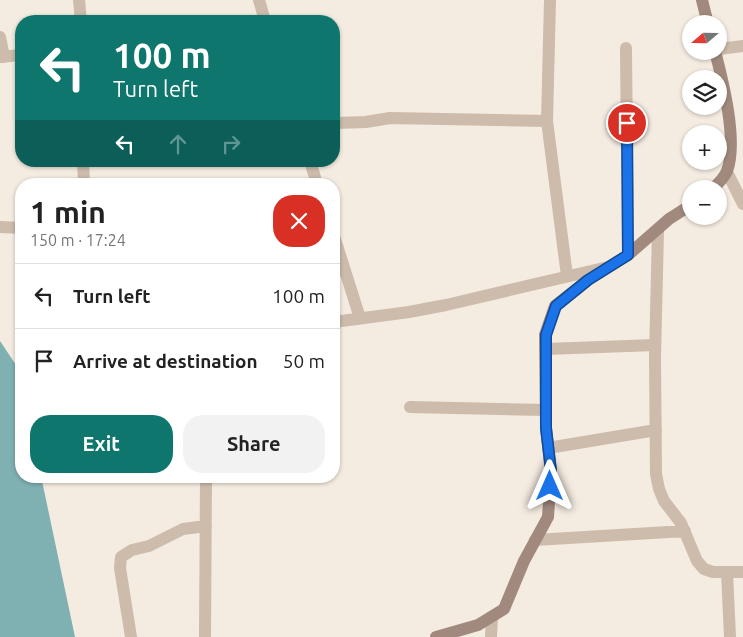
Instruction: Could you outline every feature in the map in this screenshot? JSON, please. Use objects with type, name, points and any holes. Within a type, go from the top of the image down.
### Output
[{"type":"street","points":[[79,0],[80,15]]},
{"type":"street","points":[[259,0],[263,15]]},
{"type":"street","points":[[550,0],[548,121],[567,276]]},
{"type":"street","points":[[702,0],[706,15]]},
{"type":"street","points":[[0,37],[2,57],[15,56]]},
{"type":"street","points":[[728,48],[743,46]]},
{"type":"street","points":[[626,48],[628,255]]},
{"type":"street","points":[[718,60],[730,131],[727,172],[721,180]]},
{"type":"street","points":[[340,124],[390,118],[548,121]]},
{"type":"street","points":[[727,172],[743,204]]},
{"type":"street","points":[[436,637],[478,625],[504,609],[524,561],[548,517],[551,471],[546,410],[546,335],[556,306],[588,280],[628,255],[682,211]]},
{"type":"street","points":[[0,227],[15,228]]},
{"type":"street","points":[[658,230],[655,345],[656,474],[659,489],[664,501],[681,523],[698,561],[704,569],[713,572],[743,572]]},
{"type":"street","points":[[340,255],[360,318]]},
{"type":"street","points":[[340,321],[446,305],[611,266]]},
{"type":"street","points":[[546,349],[655,345]]},
{"type":"street","points":[[410,407],[546,410]]},
{"type":"street","points":[[548,448],[656,430]]},
{"type":"street","points":[[205,637],[206,483]]},
{"type":"street","points":[[131,637],[120,568],[121,557],[132,550],[149,546],[183,529],[206,526]]},
{"type":"street","points":[[535,540],[685,531]]},
{"type":"street","points":[[727,572],[730,637]]},
{"type":"street","points":[[492,617],[492,637]]},
{"type":"water","points":[[0,341],[15,364],[15,483],[42,483],[75,637],[0,637]]},
{"type":"route","points":[[550,486],[551,471],[546,428],[546,335],[556,306],[588,280],[628,255],[627,123]]}]
